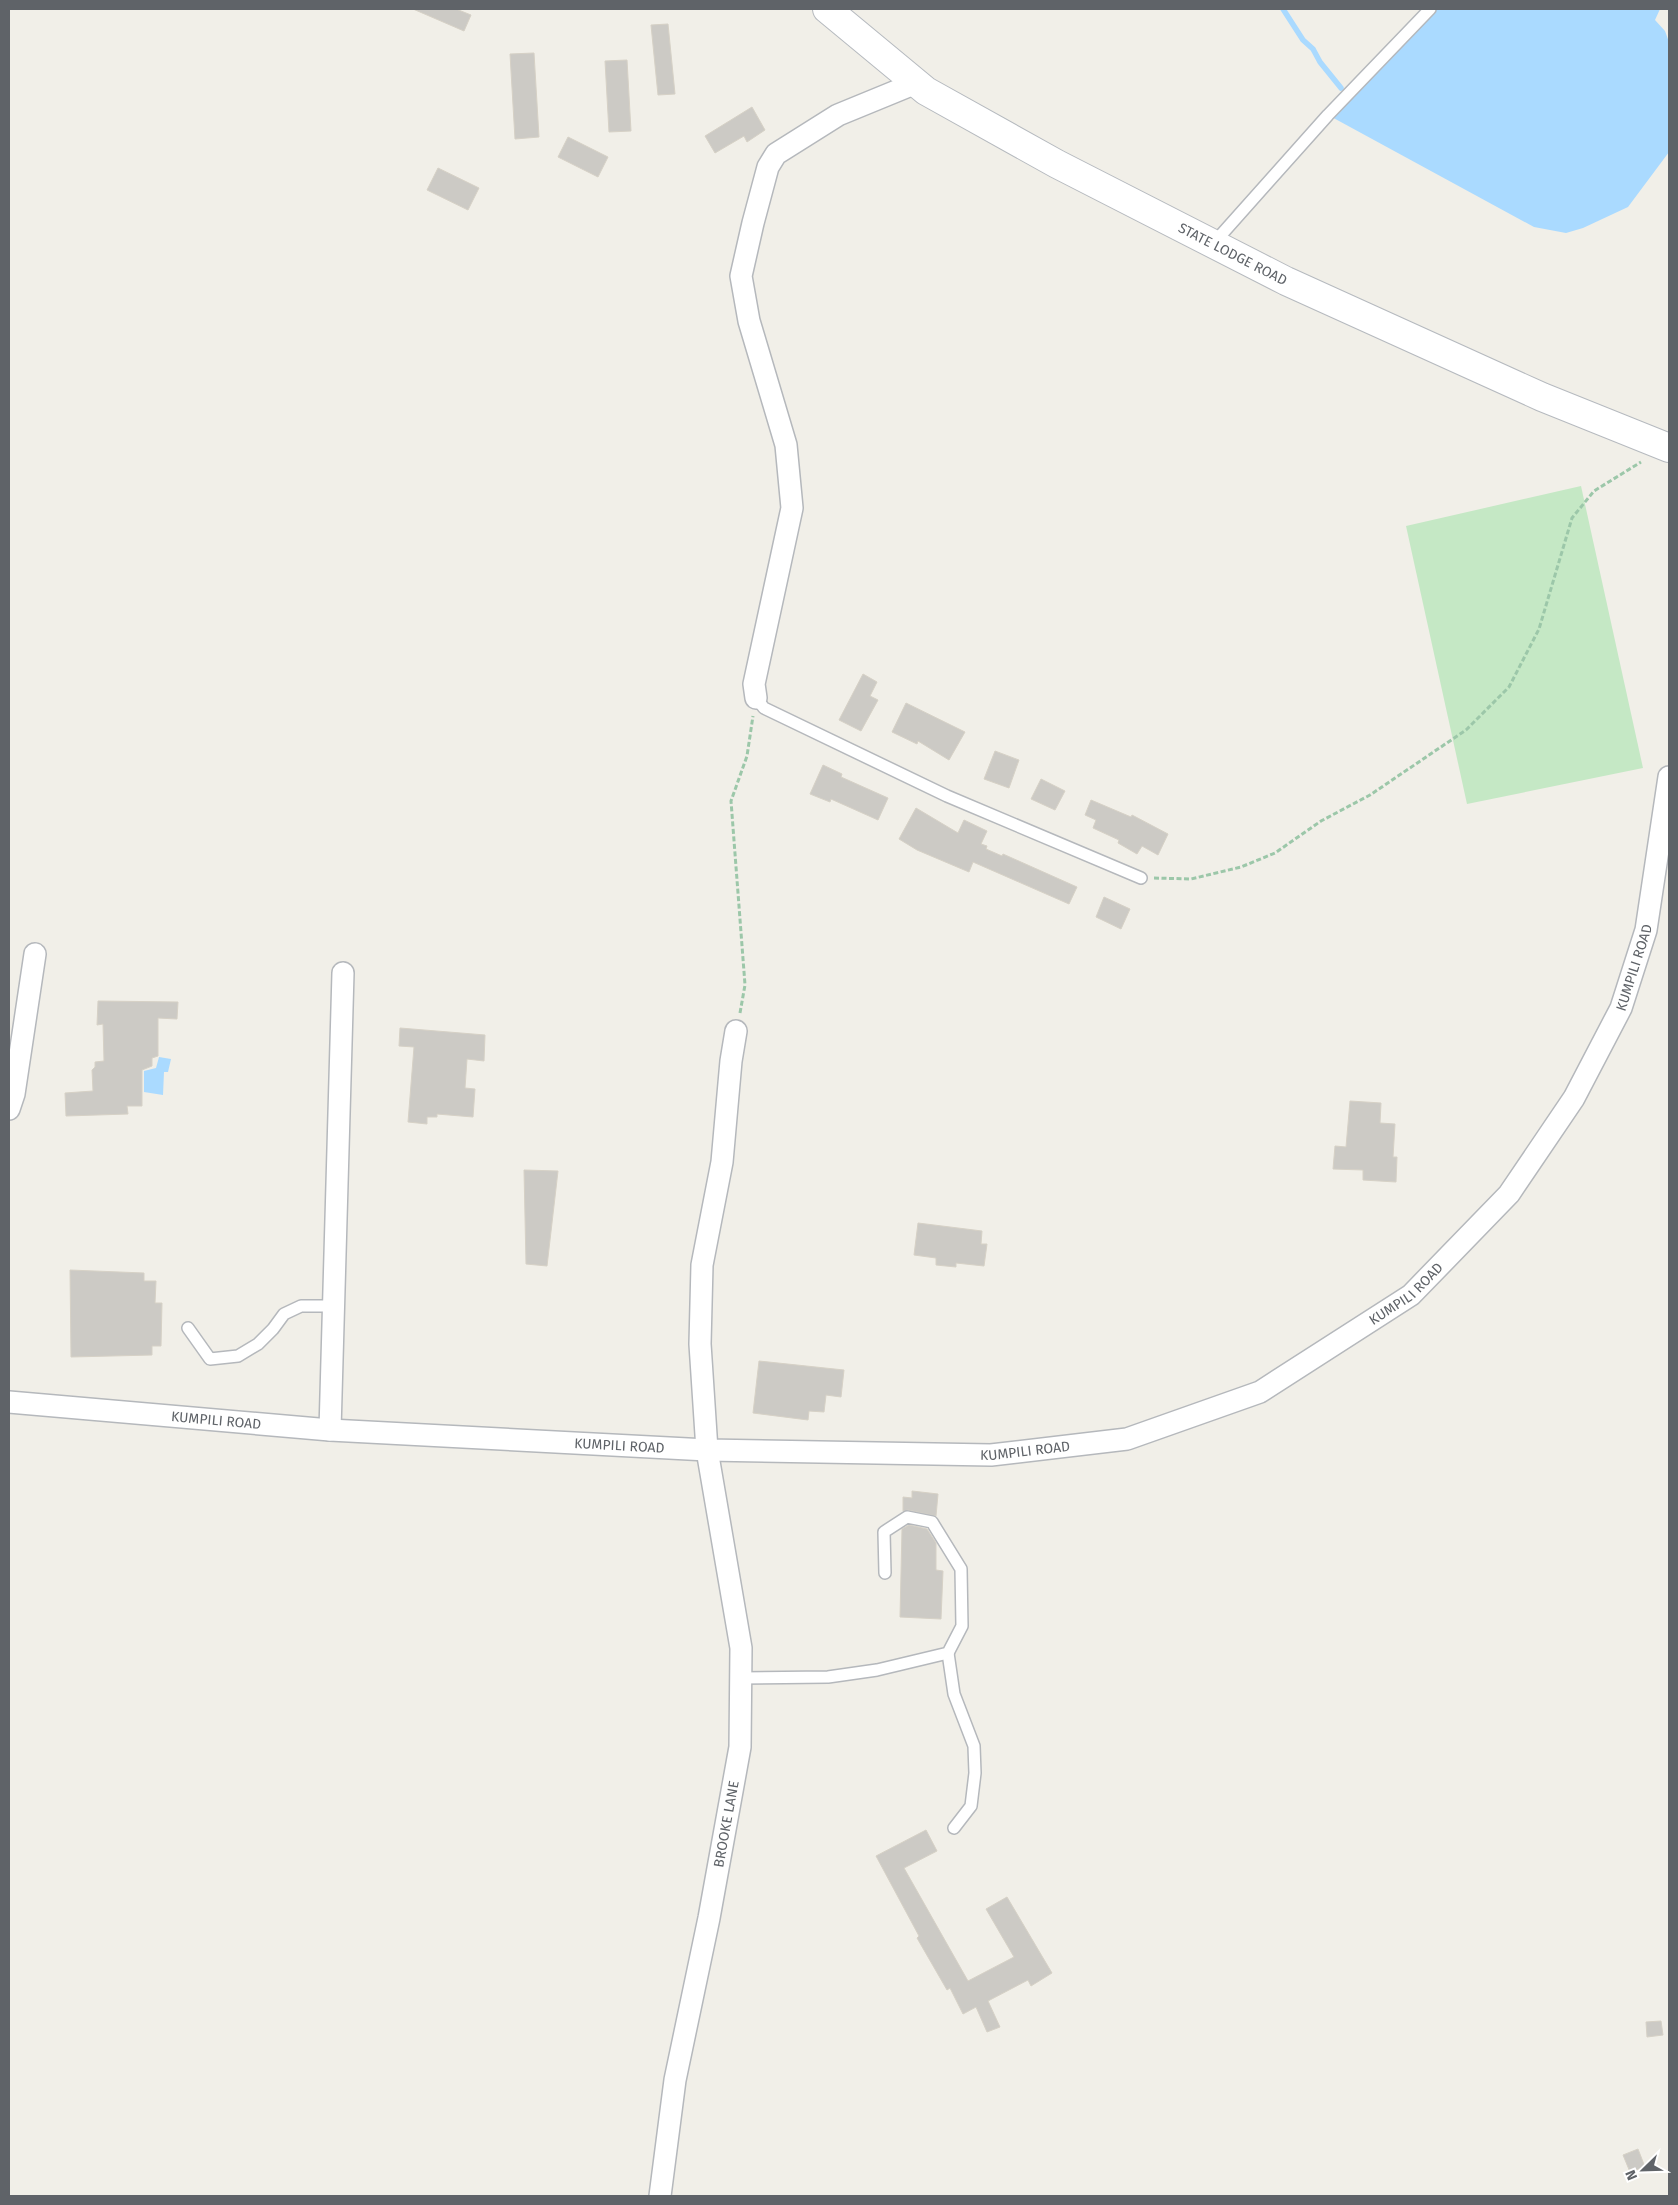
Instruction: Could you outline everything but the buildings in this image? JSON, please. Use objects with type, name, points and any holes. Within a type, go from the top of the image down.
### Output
[{"type":"street","name":"STATE LODGE ROAD","points":[[827,9],[926,91],[1057,164],[1286,281],[1542,397],[1669,448]]},
{"type":"street","points":[[756,698],[754,684],[792,508],[786,445],[749,321],[741,276],[753,223],[768,167],[776,154],[838,115],[916,83]]},
{"type":"street","name":"KUMPILI ROAD","points":[[9,1402],[330,1430],[707,1450],[991,1455],[1127,1439],[1260,1392],[1411,1295],[1509,1194],[1574,1098],[1621,1008],[1646,930],[1669,777]]},
{"type":"street","points":[[9,1109],[14,1094],[35,954]]},
{"type":"street","points":[[330,1430],[343,973]]},
{"type":"street","name":"BROOKE LANE","points":[[660,2196],[675,2080],[709,1918],[740,1747],[741,1648],[707,1450],[700,1344],[702,1265],[722,1162],[731,1061],[736,1031]]},
{"type":"lane","points":[[1213,244],[1328,115],[1430,9]]},
{"type":"lane","points":[[756,698],[764,708],[947,796],[1141,878]]},
{"type":"lane","points":[[188,1328],[210,1359],[238,1356],[258,1344],[284,1314],[301,1306],[334,1306]]},
{"type":"lane","points":[[885,1573],[884,1532],[907,1516],[932,1522],[961,1569],[962,1626],[948,1653],[954,1694],[974,1746],[975,1772],[971,1806],[954,1828]]},
{"type":"lane","points":[[741,1678],[828,1677],[877,1670],[948,1653]]},
{"type":"path","points":[[1141,878],[1191,879],[1241,867],[1274,853],[1321,821],[1370,795],[1466,730],[1509,687],[1539,629],[1572,518],[1594,491],[1624,472],[1669,448]]},
{"type":"path","points":[[736,1031],[745,984],[730,801],[747,756],[756,698]]},
{"type":"green space","points":[[1581,486],[1643,768],[1467,804],[1406,526]]},
{"type":"water","points":[[1430,9],[1660,9],[1655,20],[1665,31],[1669,42],[1669,152],[1628,207],[1583,228],[1566,233],[1534,227],[1328,115]]},
{"type":"water","points":[[159,1057],[171,1059],[168,1072],[164,1072],[163,1095],[144,1092],[144,1071],[156,1068]]},
{"type":"waterway","points":[[1283,9],[1303,40],[1313,49],[1320,62],[1341,88]]}]
